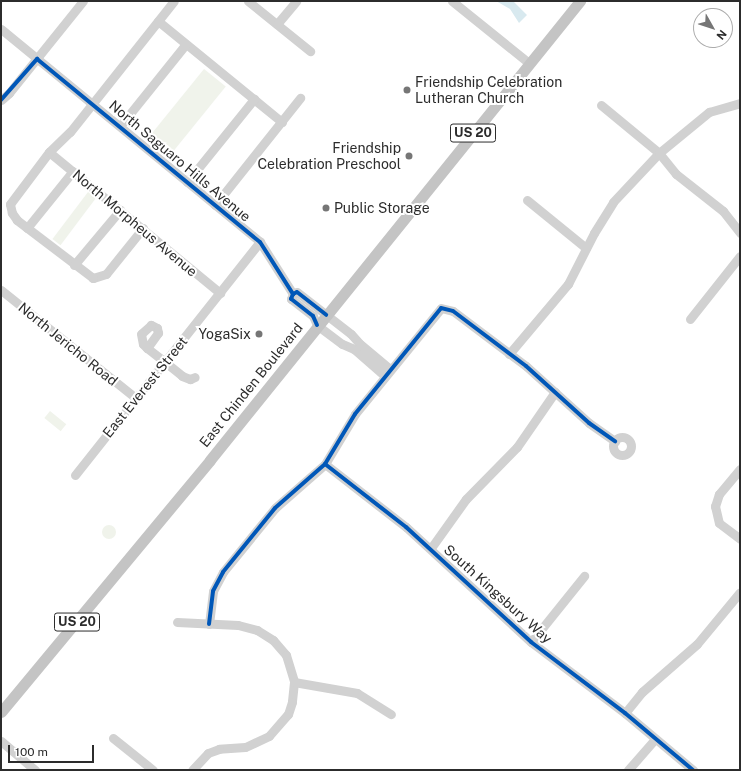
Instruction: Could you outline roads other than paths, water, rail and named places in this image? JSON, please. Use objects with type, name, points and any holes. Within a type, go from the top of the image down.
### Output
[{"type":"main road","name":"East Chinden Boulevard","points":[[1,714],[200,472],[317,325],[580,1]]},
{"type":"street","points":[[1,100],[37,59],[84,1]]},
{"type":"street","points":[[143,228],[106,274],[96,278],[88,276],[14,217],[10,208],[12,200],[49,152],[70,132],[174,1]]},
{"type":"street","points":[[248,1],[310,51]]},
{"type":"street","points":[[277,24],[296,1]]},
{"type":"street","points":[[452,1],[530,64]]},
{"type":"street","points":[[158,21],[282,122]]},
{"type":"street","name":"North Saguaro Hills Avenue","points":[[1,29],[260,242],[293,294],[291,299],[313,316],[317,325]]},
{"type":"street","points":[[120,126],[186,44]]},
{"type":"street","points":[[215,205],[300,98]]},
{"type":"street","points":[[187,182],[254,99]]},
{"type":"street","points":[[510,354],[568,284],[586,248],[613,202],[659,154],[709,112],[740,103]]},
{"type":"street","points":[[601,105],[659,154],[676,174],[723,211],[740,233]]},
{"type":"street","name":"North Morpheus Avenue","points":[[49,152],[220,293]]},
{"type":"street","points":[[28,228],[73,171]]},
{"type":"street","points":[[527,200],[586,248]]},
{"type":"street","points":[[74,265],[120,210]]},
{"type":"street","name":"East Everest Street","points":[[75,475],[260,242]]},
{"type":"street","points":[[690,319],[740,256]]},
{"type":"street","name":"North Jericho Road","points":[[1,290],[136,398]]},
{"type":"street","points":[[293,294],[297,292],[351,334],[388,373]]},
{"type":"street","points":[[209,624],[213,591],[223,572],[275,508],[325,464],[355,414],[437,310],[443,308],[453,311],[510,354],[589,423],[615,441]]},
{"type":"street","points":[[317,325],[342,344],[354,349],[388,373]]},
{"type":"street","points":[[147,348],[182,376],[190,379],[195,377]]},
{"type":"street","points":[[431,548],[466,498],[517,447],[555,392]]},
{"type":"street","name":"South Kingsbury Way","points":[[325,464],[431,548],[531,642],[624,713],[693,770]]},
{"type":"street","points":[[740,469],[719,494],[715,506],[719,523],[740,539]]},
{"type":"street","points":[[531,642],[584,576]]},
{"type":"street","points":[[624,713],[642,692],[698,644],[740,592]]},
{"type":"street","points":[[177,622],[249,627],[267,635],[286,655],[294,682],[292,702],[288,714],[269,736],[245,747],[219,749],[208,753],[192,770]]},
{"type":"street","points":[[294,682],[357,693],[391,714]]},
{"type":"street","points":[[113,738],[153,770]]},
{"type":"street","points":[[628,770],[656,739]]},
{"type":"street","points":[[1,741],[35,770]]},
{"type":"place","name":"Friendship Celebration Lutheran Church","points":[[407,90]]},
{"type":"place","name":"Friendship Celebration Preschool","points":[[409,156]]},
{"type":"place","name":"Public Storage","points":[[326,208]]},
{"type":"place","name":"YogaSix","points":[[259,334]]}]
